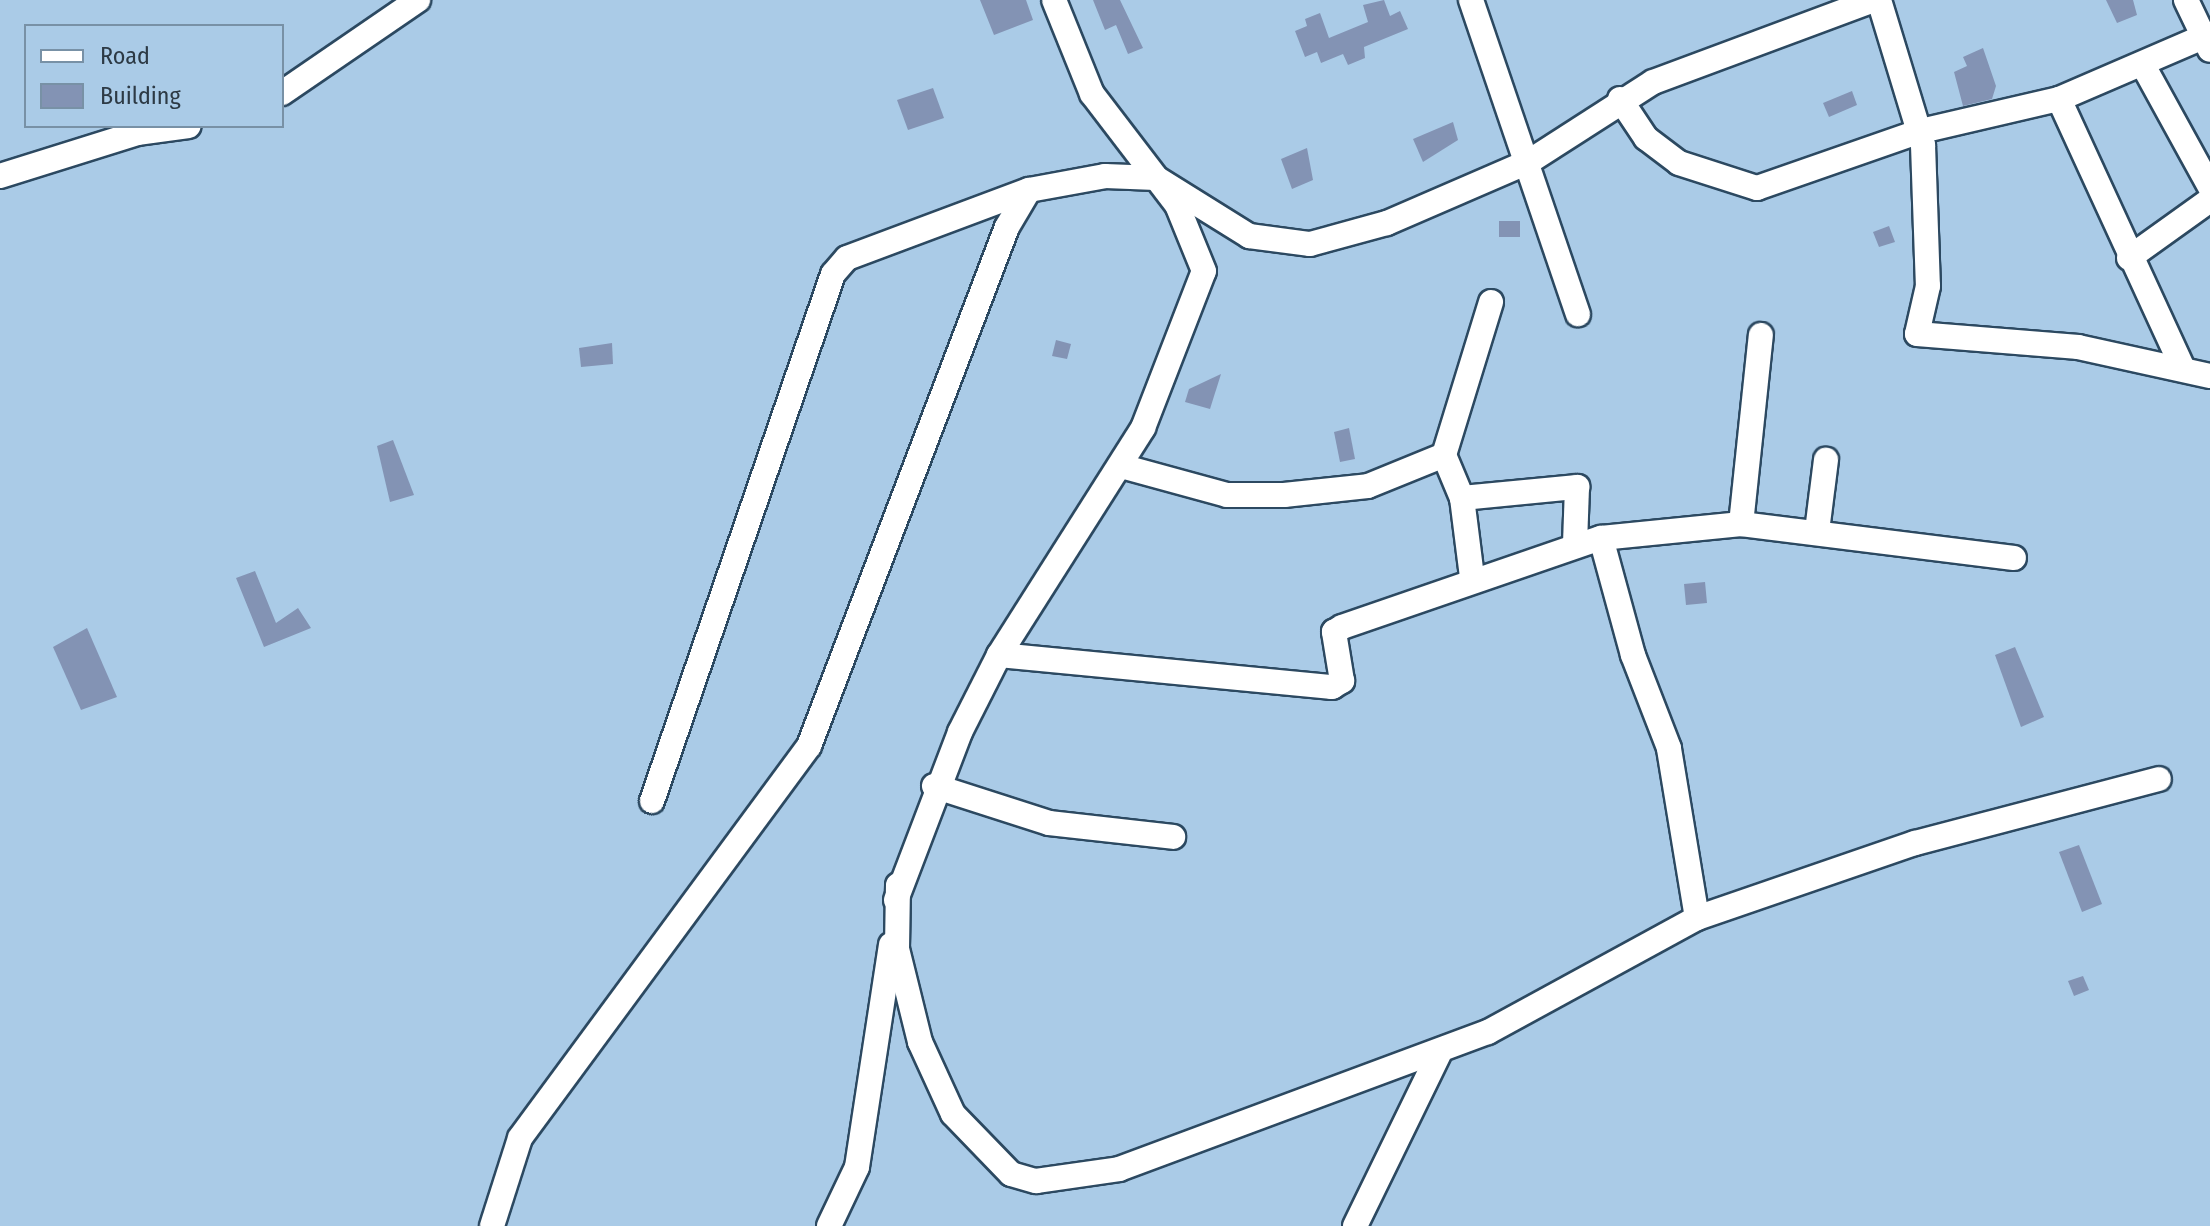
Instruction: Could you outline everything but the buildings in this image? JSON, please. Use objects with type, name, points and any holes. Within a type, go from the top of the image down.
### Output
[{"type":"street","points":[[284,92],[418,0]]},
{"type":"street","points":[[829,1226],[857,1167],[875,1081],[898,885],[934,786],[999,655],[1121,466],[1204,271],[1188,226],[1092,94],[1054,0]]},
{"type":"street","points":[[1471,0],[1530,161],[1578,314]]},
{"type":"street","points":[[652,801],[833,274],[847,258],[1029,190],[1105,176],[1156,178],[1249,236],[1310,244],[1387,223],[1530,161],[1620,99],[1876,0],[1921,131],[1928,286],[1917,334],[2078,347],[2210,376]]},
{"type":"street","points":[[1620,99],[1646,138],[1679,163],[1757,188],[1921,131],[2059,99],[2207,41],[2186,0]]},
{"type":"street","points":[[2144,67],[2210,187]]},
{"type":"street","points":[[2059,99],[2129,258],[2183,369]]},
{"type":"street","points":[[0,176],[137,133],[174,128]]},
{"type":"street","points":[[492,1226],[520,1138],[809,746],[1007,227],[1029,190]]},
{"type":"street","points":[[2129,258],[2210,200]]},
{"type":"street","points":[[1472,577],[1462,498],[1444,455],[1491,302]]},
{"type":"street","points":[[1741,524],[1761,335]]},
{"type":"street","points":[[1121,466],[1227,495],[1284,495],[1368,486],[1444,455]]},
{"type":"street","points":[[1817,531],[1826,460]]},
{"type":"street","points":[[1462,498],[1577,487],[1575,545]]},
{"type":"street","points":[[999,655],[1332,687],[1342,681],[1334,632],[1472,577],[1601,538],[1741,524],[1817,531],[2014,558]]},
{"type":"street","points":[[1601,538],[1633,655],[1669,748],[1697,918]]},
{"type":"street","points":[[898,885],[897,949],[920,1042],[953,1114],[1011,1174],[1036,1181],[1119,1169],[1440,1052],[1697,918],[1915,843],[2159,779]]},
{"type":"street","points":[[934,786],[1049,823],[1173,837]]},
{"type":"street","points":[[1355,1226],[1440,1052]]}]
